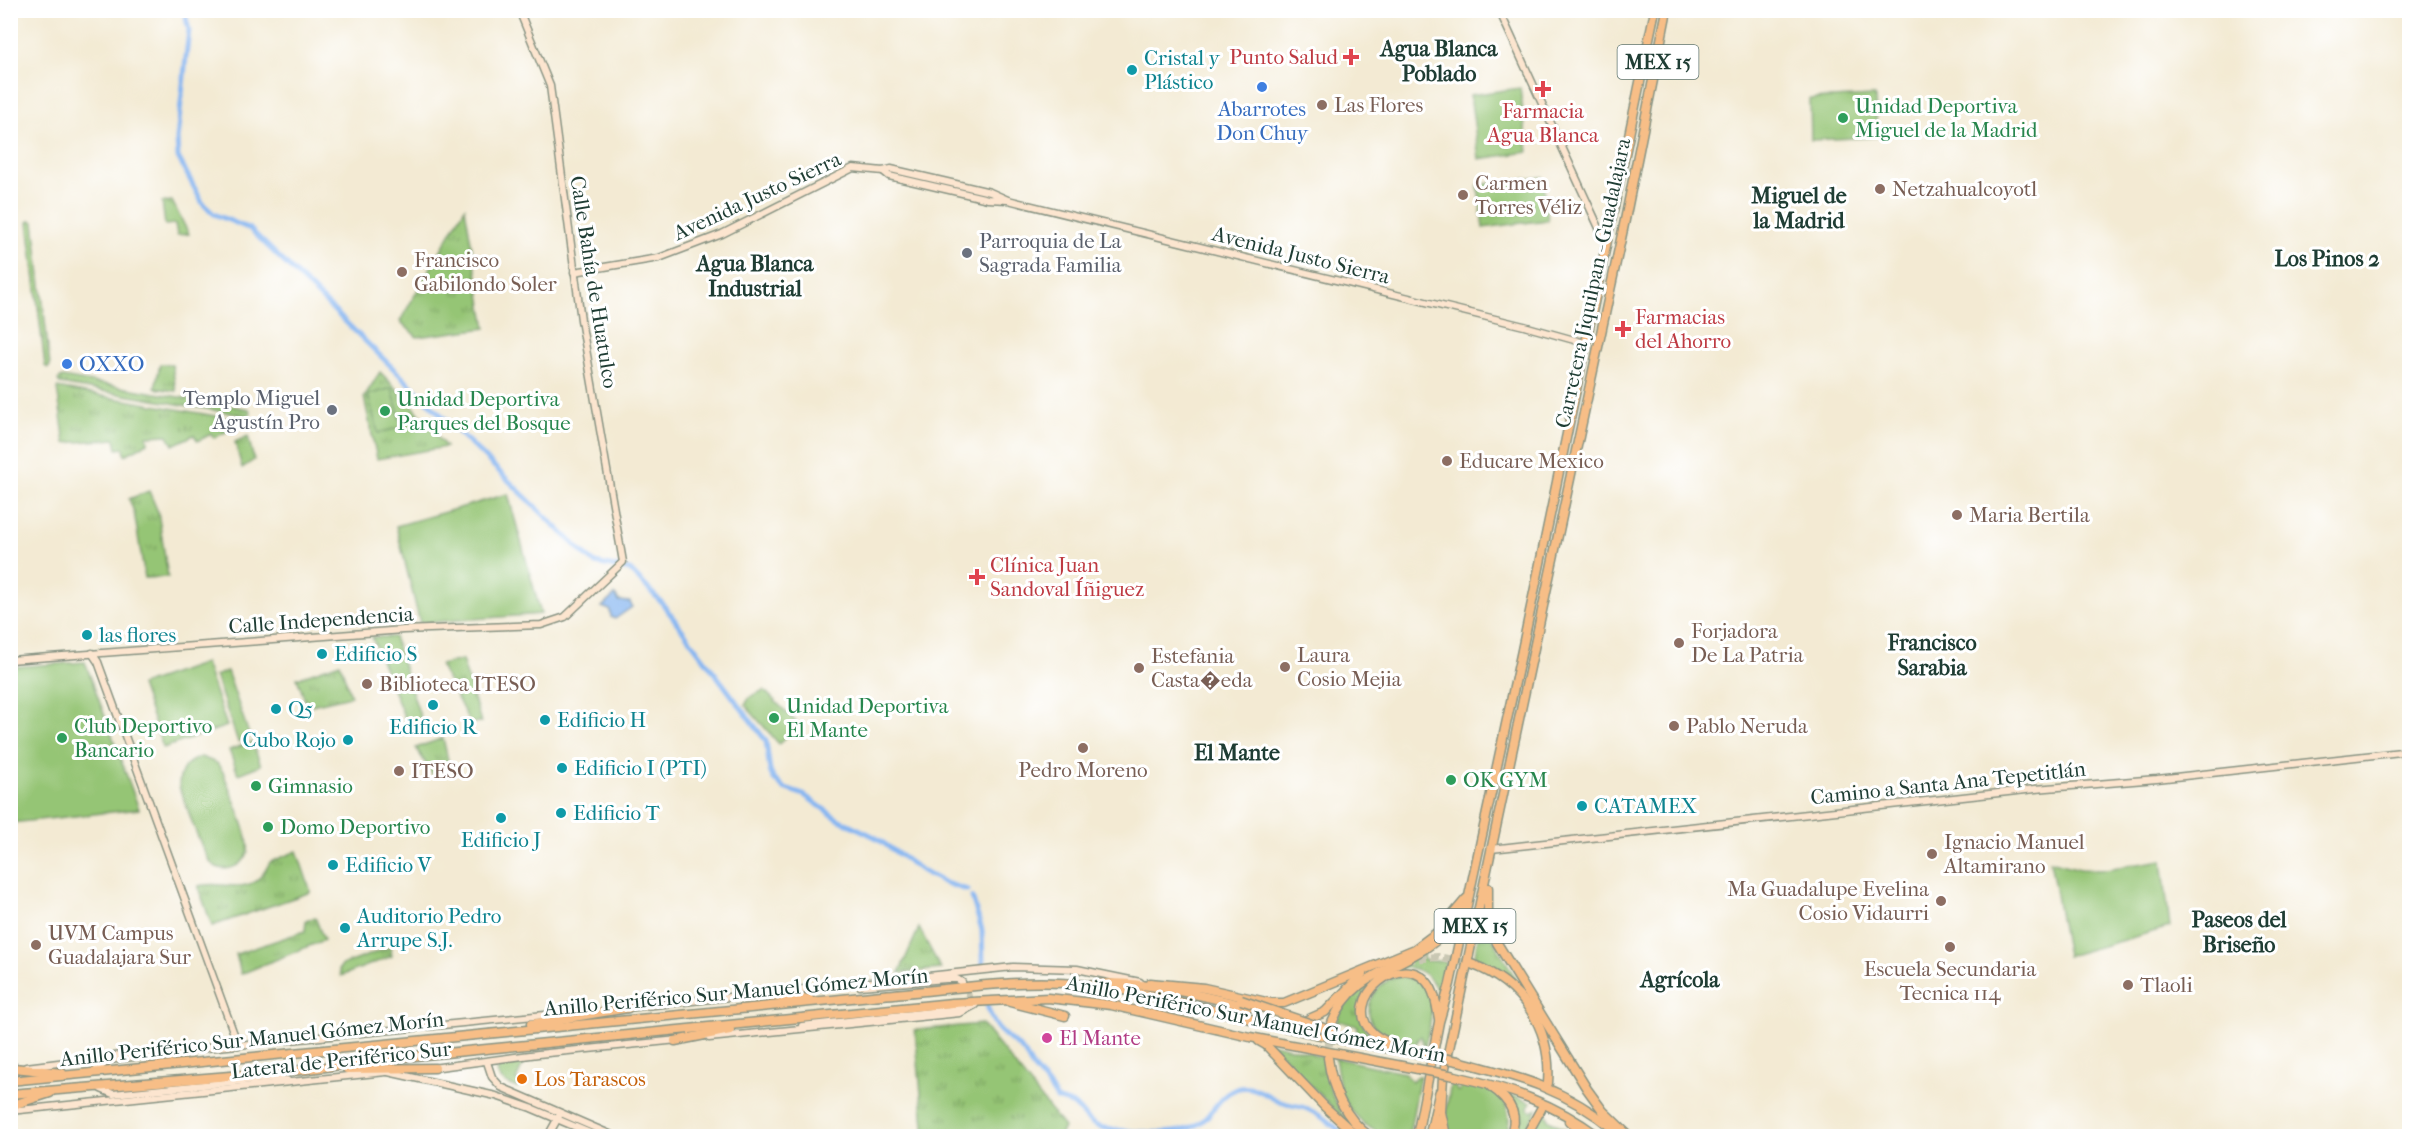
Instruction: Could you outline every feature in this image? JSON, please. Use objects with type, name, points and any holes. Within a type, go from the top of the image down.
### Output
[{"type":"highway","name":"Carretera Jiquilpan - Guadalajara","points":[[1439,1022],[1450,984],[1655,10]]},
{"type":"highway","name":"Carretera Jiquilpan - Guadalajara","points":[[1443,1077],[1625,220],[1667,10]]},
{"type":"highway","points":[[1488,867],[1488,919],[1497,943],[1587,1089],[1603,1111],[1629,1137]]},
{"type":"highway","points":[[1150,983],[1204,988],[1279,1004],[1407,953],[1429,940],[1468,896]]},
{"type":"highway","points":[[1334,1028],[1344,1000],[1364,981],[1415,956],[1442,936],[1454,921],[1468,896]]},
{"type":"highway","points":[[1472,964],[1514,989],[1528,1006],[1540,1026],[1546,1044],[1549,1063],[1548,1083]]},
{"type":"highway","points":[[1150,983],[1173,995],[1286,1022],[1305,1022],[1325,1012],[1353,981],[1370,969]]},
{"type":"highway","points":[[1422,1054],[1383,1040],[1372,1032],[1364,1014],[1368,993],[1376,983],[1389,975],[1404,972],[1414,975],[1426,982],[1432,989],[1439,1022]]},
{"type":"highway","points":[[1150,983],[1241,1000],[1334,1028],[1392,1049]]},
{"type":"highway","name":"Anillo Periférico Sur Manuel Gómez Morín","points":[[10,1082],[996,984],[1086,985],[1173,995],[1230,1014],[1458,1061],[1522,1078],[1550,1088],[1583,1106],[1624,1137]]},
{"type":"highway","points":[[1173,995],[1276,1009],[1340,984]]},
{"type":"highway","points":[[755,995],[830,1001]]},
{"type":"highway","name":"Anillo Periférico Sur Manuel Gómez Morín","points":[[10,1094],[302,1070],[396,1058],[790,1018],[998,1000],[1048,998],[1082,1000],[1455,1076],[1513,1090],[1558,1110]]},
{"type":"highway","points":[[998,1000],[1065,1016]]},
{"type":"highway","points":[[465,1036],[628,1008]]},
{"type":"highway","points":[[675,1041],[790,1018]]},
{"type":"highway","name":"MEX 15","points":[[1417,1137],[1439,1022]]},
{"type":"highway","points":[[1187,1027],[1212,1027]]},
{"type":"highway","points":[[1250,1036],[1266,1045],[1357,1137]]},
{"type":"highway","points":[[1328,1058],[1333,1084],[1340,1101],[1353,1122],[1369,1137]]},
{"type":"highway","points":[[12,1068],[84,1075]]},
{"type":"highway","points":[[302,1070],[435,1068]]},
{"type":"highway","points":[[1436,1137],[1441,1112],[1443,1077]]},
{"type":"highway","points":[[1486,1083],[1502,1094],[1512,1107],[1514,1124],[1510,1137]]},
{"type":"highway","points":[[10,1106],[66,1088]]},
{"type":"highway","points":[[1526,1137],[1541,1109]]},
{"type":"highway","points":[[1558,1110],[1586,1137]]},
{"type":"highway","points":[[1558,1110],[1598,1137]]},
{"type":"highway","points":[[1441,1112],[1446,1137]]},
{"type":"main road","name":"MEX 15","points":[[1429,1137],[1443,1077]]},
{"type":"street","name":"Calle Bahía de Huatulco","points":[[519,10],[550,86],[574,272],[623,563]]},
{"type":"street","points":[[1499,10],[1606,243]]},
{"type":"street","name":"Avenida Justo Sierra","points":[[574,272],[649,260],[680,250],[722,234],[853,168],[883,171],[891,169],[958,189],[996,194],[1008,200],[1174,239],[1585,343]]},
{"type":"street","name":"Calle Independencia","points":[[10,660],[403,630],[541,626],[565,617],[623,563]]},
{"type":"street","points":[[95,653],[238,1045]]},
{"type":"street","name":"Camino a Santa Ana Tepetitlán","points":[[1491,849],[2024,790],[2157,779],[2409,751]]},
{"type":"street","name":"Lateral de Periférico Sur","points":[[12,1068],[178,1048],[195,1049],[628,1008],[1013,967],[1077,969],[1150,983]]},
{"type":"street","points":[[970,971],[974,983]]},
{"type":"street","points":[[836,985],[870,986],[946,979],[957,979],[962,982]]},
{"type":"street","points":[[772,1032],[960,1013],[975,1005]]},
{"type":"street","points":[[772,1032],[818,1022],[949,1010],[962,1006]]},
{"type":"street","name":"Lateral de Periférico Sur","points":[[10,1111],[772,1032]]},
{"type":"street","points":[[97,1069],[109,1060],[179,1053],[195,1049]]},
{"type":"street","points":[[487,1062],[492,1077],[501,1087],[597,1137]]},
{"type":"street","points":[[388,1072],[484,1092],[559,1116],[614,1137]]},
{"type":"street","points":[[101,1089],[113,1094],[274,1078],[295,1081]]},
{"type":"street","points":[[548,1137],[559,1116]]},
{"type":"green space","points":[[1520,88],[1528,152],[1479,159],[1470,95]]},
{"type":"green space","name":"Unidad Deportiva Miguel de la Madrid","points":[[1875,96],[1877,137],[1811,140],[1810,99]]},
{"type":"green space","points":[[1543,177],[1548,220],[1483,228],[1478,185]]},
{"type":"green space","points":[[172,201],[189,234],[177,235],[175,224],[165,225],[162,202]]},
{"type":"green space","points":[[465,208],[486,328],[417,337],[400,321]]},
{"type":"green space","points":[[31,220],[34,222],[50,366],[48,368],[45,366],[28,222]]},
{"type":"green space","points":[[160,364],[172,365],[176,391],[155,388]]},
{"type":"green space","points":[[380,372],[409,401],[446,447],[377,459],[364,397]]},
{"type":"green space","points":[[62,377],[249,409],[251,413],[247,416],[60,384],[58,380]]},
{"type":"green space","points":[[57,388],[245,422],[214,438],[211,434],[198,441],[194,435],[173,445],[168,435],[147,436],[148,443],[125,455],[124,448],[117,449],[115,439],[65,443]]},
{"type":"green space","name":"Unidad Deportiva Parques del Bosque","points":[[392,388],[402,427],[378,433],[368,395]]},
{"type":"green space","points":[[248,436],[254,460],[242,468],[235,442]]},
{"type":"green space","points":[[149,491],[158,512],[168,577],[145,578],[134,512],[129,499]]},
{"type":"green space","points":[[508,494],[541,614],[420,623],[396,526]]},
{"type":"green space","points":[[372,637],[394,637],[423,725],[409,729]]},
{"type":"green space","points":[[462,660],[481,722],[470,723],[440,665]]},
{"type":"green space","name":"Club Deportivo Bancario","points":[[85,662],[139,809],[11,823],[11,667]]},
{"type":"green space","points":[[205,663],[227,726],[163,748],[141,685]]},
{"type":"green space","points":[[340,663],[351,696],[307,706],[297,678]]},
{"type":"green space","points":[[227,671],[250,737],[238,742],[215,676]]},
{"type":"green space","name":"Unidad Deportiva El Mante","points":[[764,690],[798,724],[779,744],[745,705],[750,697]]},
{"type":"green space","points":[[443,738],[450,769],[433,775],[416,748]]},
{"type":"green space","points":[[252,742],[261,765],[238,774],[229,750]]},
{"type":"green space","points":[[201,757],[217,763],[223,772],[246,835],[248,851],[246,857],[237,866],[231,868],[219,868],[209,860],[179,787],[180,776],[184,768]]},
{"type":"green space","points":[[297,851],[311,892],[212,926],[198,886],[208,884],[237,886],[255,882],[270,862]]},
{"type":"green space","points":[[2162,860],[2170,927],[2067,956],[2050,861],[2080,869],[2100,870]]},
{"type":"green space","points":[[315,917],[324,940],[241,974],[236,954],[305,931],[306,921]]},
{"type":"green space","points":[[1481,918],[1528,1000],[1503,978],[1474,961]]},
{"type":"green space","points":[[919,928],[941,969],[899,973]]},
{"type":"green space","points":[[390,947],[392,956],[341,976],[339,969],[342,965]]},
{"type":"green space","points":[[1423,953],[1423,960],[1446,962],[1439,997],[1429,978],[1415,969],[1399,968],[1383,974],[1370,985],[1361,1000],[1361,1017],[1370,1036],[1357,1033],[1357,1026],[1339,1021],[1336,1025],[1349,998],[1359,988],[1383,972]]},
{"type":"green space","points":[[1398,976],[1412,979],[1428,992],[1431,1011],[1425,1046],[1421,1036],[1416,1044],[1387,1038],[1375,1029],[1371,1020],[1370,1002],[1374,993],[1388,980]]},
{"type":"green space","points":[[982,1024],[1064,1127],[1060,1136],[925,1136],[915,1030]]},
{"type":"green space","points":[[1270,1043],[1324,1057],[1332,1093],[1339,1110],[1350,1126]]},
{"type":"green space","points":[[1335,1058],[1405,1073],[1412,1081],[1420,1076],[1409,1136],[1384,1136],[1365,1125],[1350,1109],[1341,1094]]},
{"type":"green space","points":[[524,1062],[516,1080],[520,1082],[517,1088],[500,1078],[497,1071],[498,1066]]},
{"type":"green space","points":[[1451,1083],[1457,1091],[1460,1091],[1461,1084],[1489,1089],[1501,1097],[1509,1116],[1504,1136],[1450,1136],[1444,1121]]},
{"type":"green space","points":[[1508,1094],[1531,1102],[1528,1108],[1532,1112],[1538,1108],[1522,1136],[1513,1136],[1516,1112]]},
{"type":"green space","points":[[1545,1110],[1549,1120],[1578,1136],[1530,1136]]},
{"type":"water","points":[[615,595],[619,601],[630,602],[632,607],[615,619],[611,617],[610,610],[602,607]]},
{"type":"waterway","points":[[184,10],[189,30],[177,139],[178,157],[203,204],[214,214],[250,229],[583,553],[595,563],[630,570],[662,603],[766,741],[770,771],[773,778],[783,788],[804,795],[838,819],[875,837],[922,871],[945,883],[967,890]]},
{"type":"waterway","points":[[972,897],[982,930],[983,965]]},
{"type":"waterway","points":[[987,1005],[996,1026],[1023,1051],[1032,1067],[1057,1099],[1074,1105],[1097,1126],[1168,1133],[1188,1129],[1205,1119],[1227,1094],[1236,1089],[1247,1088],[1258,1090],[1281,1102],[1311,1111],[1327,1120],[1346,1136]]},
{"type":"tunnel","points":[[1407,959],[1438,957],[1471,964]]},
{"type":"tunnel","points":[[965,984],[969,996],[965,1005]]},
{"type":"tunnel","points":[[1328,1058],[1330,1030]]},
{"type":"tunnel","points":[[1562,1136],[1587,1136]]},
{"type":"place","name":"Punto Salud","points":[[1351,57]]},
{"type":"place","name":"Cristal y Plástico","points":[[1132,70]]},
{"type":"place","name":"Abarrotes Don Chuy","points":[[1262,87]]},
{"type":"place","name":"Farmacia Agua Blanca","points":[[1543,89]]},
{"type":"place","name":"Las Flores","points":[[1322,105]]},
{"type":"place","name":"Unidad Deportiva Miguel de la Madrid","points":[[1843,118]]},
{"type":"place","name":"Netzahualcoyotl","points":[[1880,189]]},
{"type":"place","name":"Carmen Torres Véliz","points":[[1463,195]]},
{"type":"place","name":"Parroquia de La Sagrada Familia","points":[[967,253]]},
{"type":"place","name":"Francisco Gabilondo Soler","points":[[402,272]]},
{"type":"place","name":"Farmacias del Ahorro","points":[[1623,329]]},
{"type":"place","name":"OXXO","points":[[67,364]]},
{"type":"place","name":"Templo Miguel Agustín Pro","points":[[332,410]]},
{"type":"place","name":"Unidad Deportiva Parques del Bosque","points":[[385,411]]},
{"type":"place","name":"Educare Mexico","points":[[1447,461]]},
{"type":"place","name":"Maria Bertila","points":[[1957,515]]},
{"type":"place","name":"Clínica Juan Sandoval Íñiguez","points":[[977,577]]},
{"type":"place","name":"las flores","points":[[87,635]]},
{"type":"place","name":"Forjadora De La Patria","points":[[1679,643]]},
{"type":"place","name":"Edificio S","points":[[322,654]]},
{"type":"place","name":"Laura Cosio Mejia","points":[[1285,667]]},
{"type":"place","name":"Estefania Casta�eda","points":[[1139,668]]},
{"type":"place","name":"Biblioteca ITESO","points":[[367,684]]},
{"type":"place","name":"Edificio R","points":[[433,705]]},
{"type":"place","name":"Q5","points":[[276,709]]},
{"type":"place","name":"Unidad Deportiva El Mante","points":[[774,718]]},
{"type":"place","name":"Edificio H","points":[[545,720]]},
{"type":"place","name":"Pablo Neruda","points":[[1674,726]]},
{"type":"place","name":"Club Deportivo Bancario","points":[[62,738]]},
{"type":"place","name":"Cubo Rojo","points":[[348,740]]},
{"type":"place","name":"Pedro Moreno","points":[[1083,748]]},
{"type":"place","name":"Edificio I (PTI)","points":[[562,768]]},
{"type":"place","name":"ITESO","points":[[399,771]]},
{"type":"place","name":"OK GYM","points":[[1451,780]]},
{"type":"place","name":"Gimnasio","points":[[256,786]]},
{"type":"place","name":"CATAMEX","points":[[1582,806]]},
{"type":"place","name":"Edificio T","points":[[561,813]]},
{"type":"place","name":"Edificio J","points":[[501,818]]},
{"type":"place","name":"Domo Deportivo","points":[[268,827]]},
{"type":"place","name":"Ignacio Manuel Altamirano","points":[[1932,854]]},
{"type":"place","name":"Edificio V","points":[[333,865]]},
{"type":"place","name":"Ma Guadalupe Evelina Cosio Vidaurri","points":[[1941,901]]},
{"type":"place","name":"Auditorio Pedro Arrupe S.J.","points":[[345,928]]},
{"type":"place","name":"UVM Campus Guadalajara Sur","points":[[36,945]]},
{"type":"place","name":"Escuela Secundaria Tecnica 114","points":[[1950,947]]},
{"type":"place","name":"Tlaoli","points":[[2128,985]]},
{"type":"place","name":"El Mante","points":[[1047,1038]]},
{"type":"place","name":"Los Tarascos","points":[[522,1079]]},
{"type":"district","name":"Agua Blanca Poblado","points":[[1439,62]]},
{"type":"district","name":"Miguel de la Madrid","points":[[1799,208]]},
{"type":"district","name":"Los Pinos 2","points":[[2327,259]]},
{"type":"district","name":"Agua Blanca Industrial","points":[[755,276]]},
{"type":"district","name":"Francisco Sarabia","points":[[1932,656]]},
{"type":"district","name":"El Mante","points":[[1237,753]]},
{"type":"district","name":"Paseos del Briseño","points":[[2239,932]]},
{"type":"district","name":"Agrícola","points":[[1680,980]]}]
